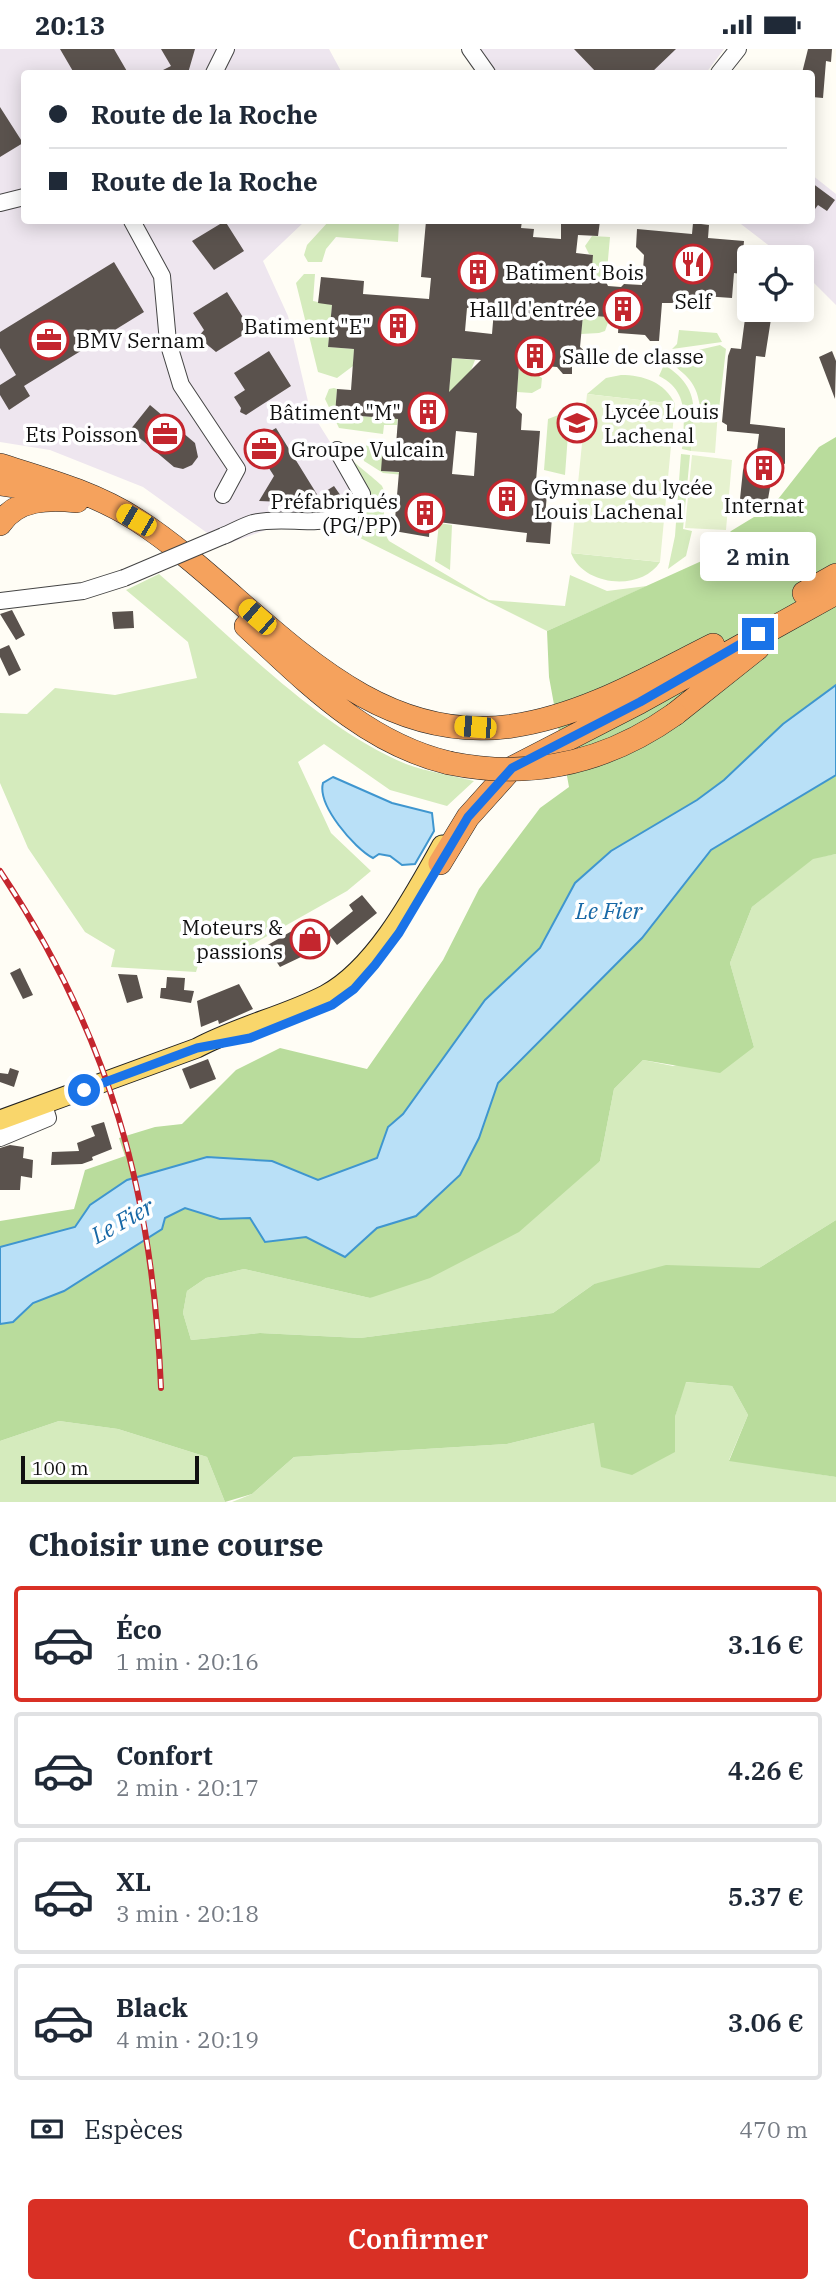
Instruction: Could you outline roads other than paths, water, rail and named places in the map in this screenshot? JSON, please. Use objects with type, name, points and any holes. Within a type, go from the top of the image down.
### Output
[{"type":"highway","points":[[0,465],[72,493],[149,542],[350,718],[397,747],[449,763],[503,771],[568,765],[625,745],[675,714],[766,642],[836,594]]},
{"type":"highway","points":[[0,473],[108,503],[154,531],[315,665],[364,697],[393,711],[428,721],[475,727],[509,726],[542,720],[612,695],[713,645]]},
{"type":"highway","points":[[0,484],[72,493]]},
{"type":"highway","points":[[0,524],[12,510],[29,503],[72,493]]},
{"type":"highway","points":[[466,805],[499,768],[529,747],[623,701],[713,645],[836,575]]},
{"type":"highway","points":[[440,863],[468,817],[512,768],[640,702],[836,594]]},
{"type":"main road","points":[[0,1120],[197,1048],[227,1032],[295,1009],[328,993],[362,966],[417,890],[466,805]]},
{"type":"main road","points":[[197,1048],[250,1038],[332,1005],[354,989],[399,933],[440,863]]},
{"type":"street","points":[[216,70],[226,49]]},
{"type":"street","points":[[470,49],[485,70]]},
{"type":"street","points":[[721,70],[738,49]]},
{"type":"street","points":[[0,203],[21,198]]},
{"type":"street","points":[[134,224],[162,276],[168,342],[181,385],[237,469],[223,495]]},
{"type":"street","points":[[0,601],[83,591],[124,579],[254,523],[338,519],[352,510],[362,494],[337,450]]},
{"type":"street","points":[[0,1138],[48,1118],[44,1105]]},
{"type":"water","name":"Le Fier","points":[[836,685],[836,775],[711,850],[642,938],[498,1083],[479,1138],[460,1175],[416,1216],[377,1228],[345,1257],[306,1237],[265,1242],[250,1218],[220,1219],[185,1208],[165,1218],[162,1229],[64,1291],[33,1303],[13,1322],[0,1324],[0,1247],[75,1227],[90,1205],[127,1180],[207,1157],[272,1161],[318,1180],[377,1158],[388,1127],[403,1114],[485,1000],[540,948],[575,883],[611,851],[697,800],[724,780],[783,724]]},
{"type":"water","points":[[333,777],[392,803],[432,813],[434,831],[415,864],[402,865],[390,856],[379,854],[373,858],[347,836],[331,814],[323,792],[323,783]]},
{"type":"railway","points":[[0,871],[38,932],[70,993],[97,1055],[118,1117],[135,1181],[148,1247],[161,1388]]},
{"type":"place","name":"Self","points":[[693,264]]},
{"type":"place","name":"Batiment Bois","points":[[478,272]]},
{"type":"place","name":"Hall d'entrée","points":[[623,309]]},
{"type":"place","name":"Batiment \"E\"","points":[[398,326]]},
{"type":"place","name":"BMV Sernam","points":[[49,340]]},
{"type":"place","name":"Salle de classe","points":[[535,356]]},
{"type":"place","name":"Bâtiment \"M\"","points":[[428,412]]},
{"type":"place","name":"Lycée Louis Lachenal","points":[[577,423]]},
{"type":"place","name":"Ets Poisson","points":[[165,434]]},
{"type":"place","name":"Groupe Vulcain","points":[[264,449]]},
{"type":"place","name":"Internat","points":[[764,468]]},
{"type":"place","name":"Gymnase du lycée Louis Lachenal","points":[[507,499]]},
{"type":"place","name":"Préfabriqués (PG/PP)","points":[[425,513]]},
{"type":"place","name":"Moteurs & passions","points":[[310,939]]}]
